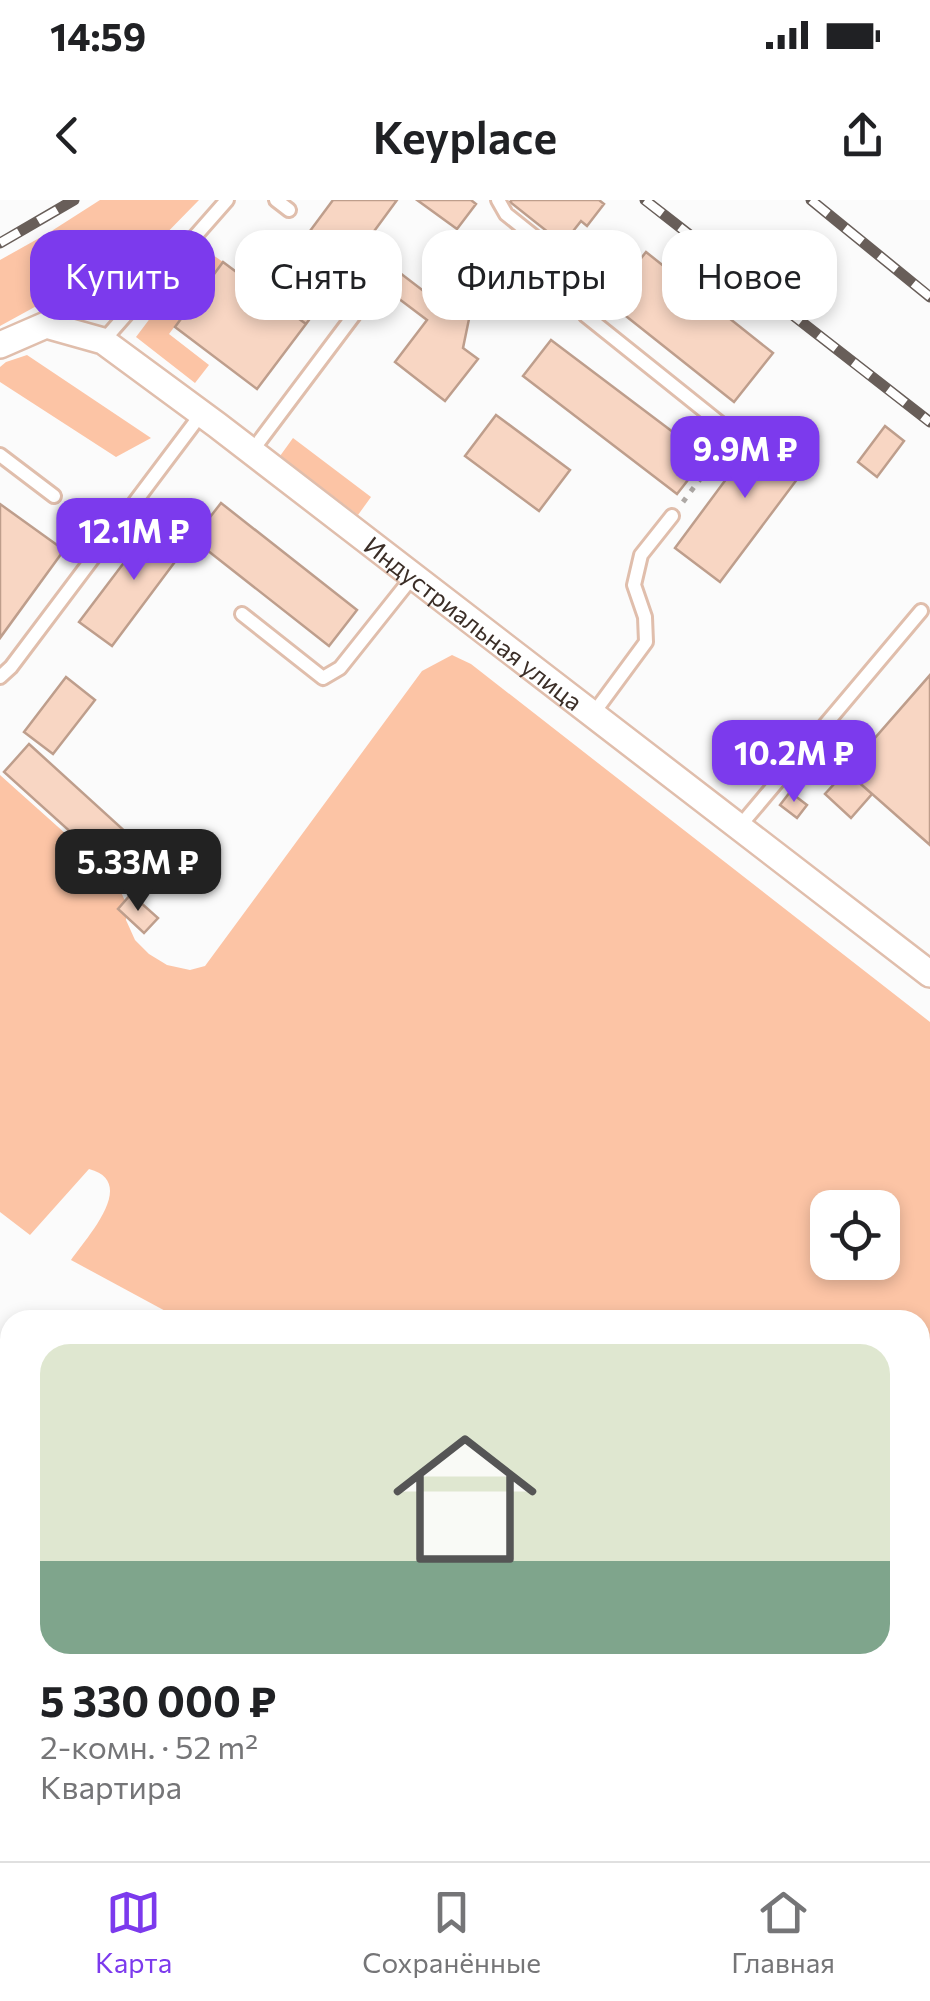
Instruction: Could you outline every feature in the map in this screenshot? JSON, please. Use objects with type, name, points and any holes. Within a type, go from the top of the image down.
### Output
[{"type":"street","name":"Индустриальная улица","points":[[0,345],[46,325],[103,341],[252,451],[930,974]]},
{"type":"lane","points":[[103,341],[227,200]]},
{"type":"lane","points":[[276,200],[289,210]]},
{"type":"lane","points":[[498,200],[506,214],[581,274],[586,316],[726,428]]},
{"type":"lane","points":[[252,451],[351,320]]},
{"type":"lane","points":[[0,678],[202,413]]},
{"type":"lane","points":[[0,455],[54,496]]},
{"type":"lane","points":[[593,714],[646,642],[645,617],[634,585],[641,555],[672,516]]},
{"type":"lane","points":[[242,614],[324,678],[340,668],[414,576]]},
{"type":"lane","points":[[739,826],[921,611]]},
{"type":"path","points":[[672,516],[730,439],[726,428]]},
{"type":"shaded area","points":[[100,200],[199,200],[170,230],[53,230]]},
{"type":"shaded area","points":[[30,243],[30,310],[0,326],[0,260]]},
{"type":"shaded area","points":[[215,256],[223,262],[215,273]]},
{"type":"shaded area","points":[[149,320],[180,320],[169,334],[209,365],[195,383],[136,337]]},
{"type":"shaded area","points":[[27,355],[151,438],[116,457],[0,382],[0,367]]},
{"type":"shaded area","points":[[293,438],[371,497],[358,515],[280,456]]},
{"type":"shaded area","points":[[452,655],[471,664],[930,1022],[930,1310],[164,1310],[71,1260],[96,1225],[109,1198],[109,1186],[103,1176],[89,1169],[30,1235],[0,1212],[0,775],[114,877],[126,903],[126,920],[135,940],[167,965],[190,970],[205,966],[422,671]]},
{"type":"building","points":[[333,200],[397,200],[375,230],[311,230]]},
{"type":"building","points":[[417,200],[471,200],[476,204],[457,229]]},
{"type":"building","points":[[599,200],[604,204],[587,226],[581,221],[574,230],[545,230],[510,202]]},
{"type":"building","points":[[646,252],[662,265],[662,320],[732,320],[773,353],[734,402],[631,320],[642,320],[642,257]]},
{"type":"building","points":[[223,262],[235,271],[235,320],[301,320],[306,324],[257,389],[175,327],[180,320],[215,320],[215,273]]},
{"type":"building","points":[[402,275],[422,290],[422,316],[402,301]]},
{"type":"building","points":[[427,320],[469,320],[463,348],[478,359],[445,401],[395,362]]},
{"type":"building","points":[[551,340],[706,457],[677,494],[523,376]]},
{"type":"building","points":[[496,415],[570,470],[539,511],[465,456]]},
{"type":"building","points":[[770,420],[816,454],[720,582],[675,548]]},
{"type":"building","points":[[885,426],[904,441],[877,477],[858,462]]},
{"type":"building","points":[[221,503],[357,610],[329,646],[193,539]]},
{"type":"building","points":[[0,504],[64,550],[0,638]]},
{"type":"building","points":[[157,519],[189,543],[112,646],[79,622]]},
{"type":"building","points":[[930,675],[930,845],[846,771]]},
{"type":"building","points":[[66,677],[95,700],[53,754],[24,732]]},
{"type":"building","points":[[29,744],[151,855],[126,882],[4,772]]},
{"type":"building","points":[[846,771],[872,794],[851,818],[825,794]]},
{"type":"building","points":[[790,792],[807,805],[797,818],[780,805]]},
{"type":"building","points":[[131,894],[158,918],[144,933],[118,909]]},
{"type":"railway","points":[[0,243],[74,200]]},
{"type":"railway","points":[[645,200],[930,422]]},
{"type":"railway","points":[[811,200],[930,297]]}]
